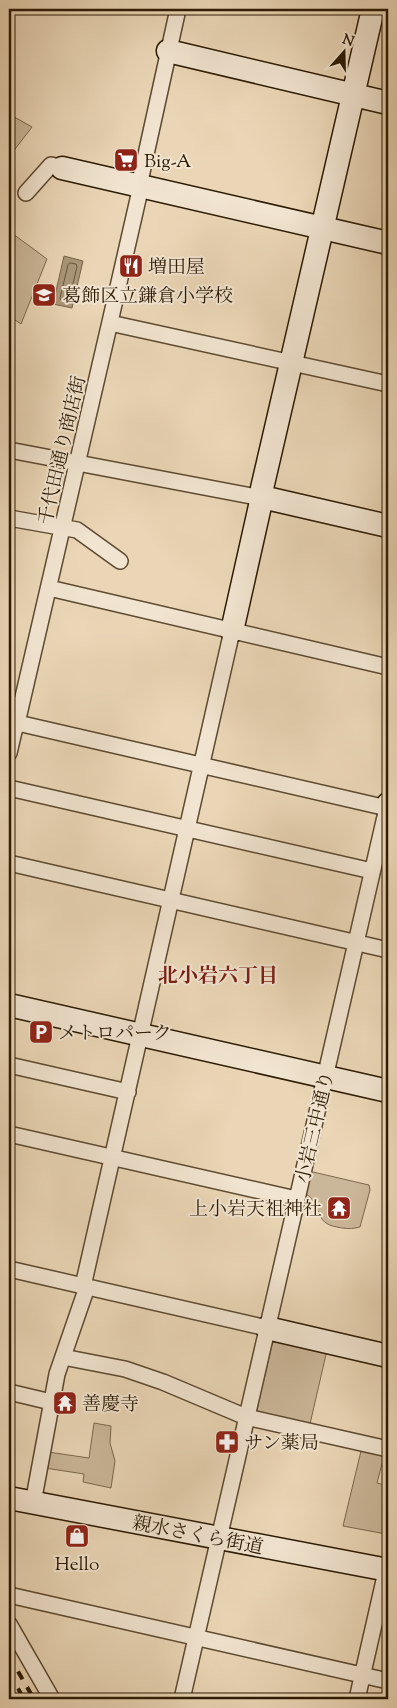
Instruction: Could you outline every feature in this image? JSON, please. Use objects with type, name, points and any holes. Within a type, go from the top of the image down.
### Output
[{"type":"street","name":"千代田通り商店街","points":[[9,753],[14,722],[64,526],[178,9]]},
{"type":"street","points":[[33,1503],[51,1402],[85,1286],[112,1157],[262,498],[260,497],[290,361],[373,9]]},
{"type":"street","points":[[168,51],[388,103]]},
{"type":"street","points":[[26,192],[50,165],[388,243]]},
{"type":"street","points":[[110,323],[388,384]]},
{"type":"street","points":[[9,450],[262,498],[388,526]]},
{"type":"street","points":[[9,518],[64,526],[78,530],[120,561]]},
{"type":"street","points":[[49,588],[388,667]]},
{"type":"street","points":[[14,722],[388,807]]},
{"type":"street","points":[[9,788],[372,871]]},
{"type":"street","name":"小岩三中通り","points":[[182,1699],[388,807]]},
{"type":"street","points":[[9,863],[388,950]]},
{"type":"street","points":[[9,1005],[388,1091]]},
{"type":"street","points":[[9,1065],[128,1092]]},
{"type":"street","points":[[9,1134],[296,1199]]},
{"type":"street","points":[[9,1269],[267,1328],[388,1352]]},
{"type":"street","points":[[63,1357],[125,1369],[163,1382],[246,1416],[388,1449]]},
{"type":"street","points":[[9,1392],[51,1402]]},
{"type":"street","name":"親水さくら街道","points":[[9,1498],[218,1538],[388,1567]]},
{"type":"street","points":[[357,1699],[388,1567]]},
{"type":"street","points":[[9,1595],[388,1681]]},
{"type":"street","points":[[9,1624],[52,1699]]},
{"type":"shaded area","points":[[9,114],[32,127],[9,157]]},
{"type":"shaded area","points":[[9,231],[47,259],[21,324],[9,316]]},
{"type":"shaded area","points":[[313,1172],[369,1185],[370,1190],[360,1227],[343,1228],[324,1222],[315,1203],[306,1194],[309,1174]]},
{"type":"shaded area","points":[[278,1339],[327,1350],[310,1424],[259,1413],[257,1409],[272,1344]]},
{"type":"shaded area","points":[[94,1423],[111,1426],[110,1443],[115,1461],[111,1488],[83,1482],[84,1474],[45,1468],[48,1452],[89,1458]]},
{"type":"shaded area","points":[[361,1451],[384,1456],[377,1483],[388,1486],[388,1530],[386,1534],[343,1526]]},
{"type":"water","points":[[64,256],[83,261],[72,308],[53,304]]},
{"type":"railway","points":[[9,1656],[34,1699]]},
{"type":"railway","points":[[9,1673],[24,1699]]},
{"type":"place","name":"Big-A","points":[[126,160]]},
{"type":"place","name":"増田屋","points":[[131,266]]},
{"type":"place","name":"葛飾区立鎌倉小学校","points":[[44,295]]},
{"type":"place","name":"メトロパーク","points":[[41,1032]]},
{"type":"place","name":"上小岩天祖神社","points":[[339,1208]]},
{"type":"place","name":"善慶寺","points":[[65,1403]]},
{"type":"place","name":"サン薬局","points":[[227,1442]]},
{"type":"place","name":"Hello","points":[[77,1536]]},
{"type":"district","name":"北小岩六丁目","points":[[218,975]]}]
